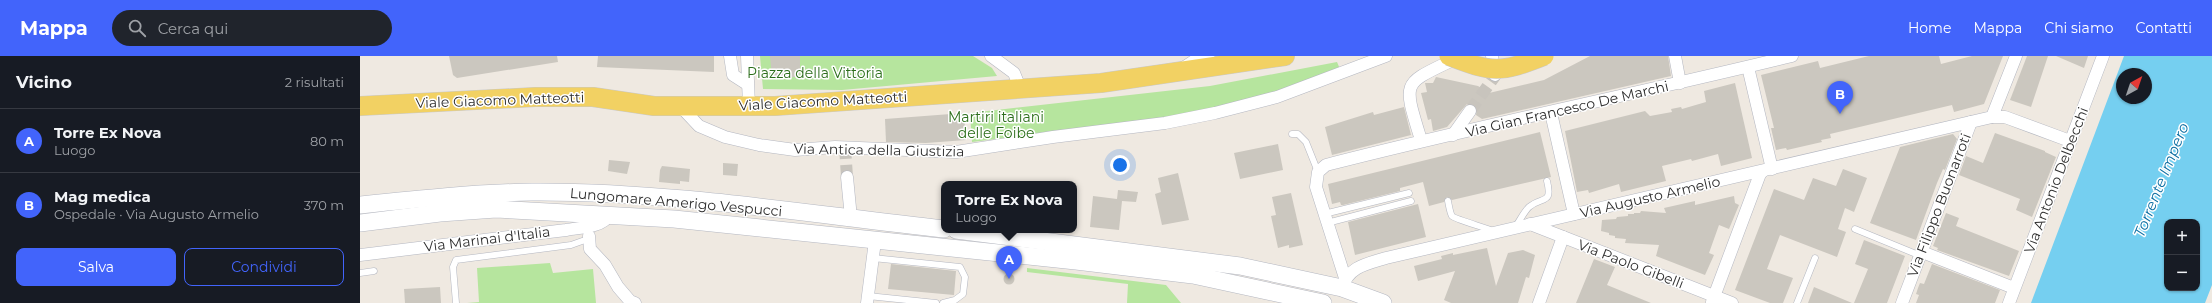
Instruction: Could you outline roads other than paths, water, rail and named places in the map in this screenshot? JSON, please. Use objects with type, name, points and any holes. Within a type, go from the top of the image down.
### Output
[{"type":"main road","points":[[1180,73],[1206,56]]},
{"type":"main road","name":"Viale Giacomo Matteotti","points":[[360,106],[535,97],[593,97],[629,103],[682,108],[749,106],[1101,83],[1180,73],[1285,56]]},
{"type":"main road","points":[[1449,56],[1492,70],[1515,67],[1544,56]]},
{"type":"main road","name":"Lungomare Amerigo Vespucci","points":[[360,205],[472,194],[532,192],[615,194],[941,229]]},
{"type":"main road","points":[[610,215],[615,194]]},
{"type":"main road","name":"Lungomare Amerigo Vespucci","points":[[360,223],[440,213],[496,209],[674,219],[1076,261],[1193,275],[1317,301],[1330,299],[1344,290]]},
{"type":"main road","points":[[980,233],[1240,266],[1344,290],[1383,303]]},
{"type":"street","points":[[730,56],[733,75],[746,84]]},
{"type":"street","points":[[747,56],[748,76],[746,84],[749,106]]},
{"type":"street","points":[[991,56],[1014,72],[1020,88]]},
{"type":"street","name":"Via Antica della Giustizia","points":[[682,108],[699,126],[725,137],[795,150],[845,147],[956,156],[1053,137],[1165,123],[1215,113],[1277,97],[1386,56]]},
{"type":"street","points":[[1421,140],[1408,97],[1410,86],[1416,78],[1460,56]]},
{"type":"street","points":[[1492,56],[1495,76]]},
{"type":"street","name":"Via Gian Francesco De Marchi","points":[[1675,56],[1680,83]]},
{"type":"street","name":"Via Gian Francesco De Marchi","points":[[1318,172],[1326,165],[1421,140],[1551,113],[1792,56]]},
{"type":"street","points":[[2016,56],[1992,117],[2005,117],[2070,141]]},
{"type":"street","name":"Via Antonio Delbecchi","points":[[2009,303],[2103,56]]},
{"type":"street","points":[[1713,299],[1760,174],[1767,170],[1748,67]]},
{"type":"street","name":"Via Gian Francesco De Marchi","points":[[1453,134],[1470,111]]},
{"type":"street","points":[[1551,113],[1574,214]]},
{"type":"street","name":"Via Filippo Buonarroti","points":[[1902,303],[1922,254],[1971,122],[1992,117]]},
{"type":"street","name":"Via Augusto Armelio","points":[[1344,290],[1356,268],[1386,258],[1971,122]]},
{"type":"street","points":[[1318,172],[1316,187],[1344,290]]},
{"type":"street","points":[[847,177],[851,218]]},
{"type":"street","name":"Via Marinai d'Italia","points":[[360,255],[589,231],[602,223],[610,215]]},
{"type":"street","name":"Via Paolo Gibelli","points":[[1530,224],[1713,299],[1732,303]]},
{"type":"street","points":[[589,231],[590,249],[605,265],[618,287],[630,301],[635,303]]},
{"type":"street","points":[[1539,303],[1563,237]]},
{"type":"street","points":[[868,300],[875,241]]},
{"type":"street","points":[[1922,254],[2014,288]]},
{"type":"lane","points":[[1292,134],[1298,134],[1306,142],[1318,172]]},
{"type":"lane","points":[[1515,228],[1528,208],[1547,198],[1550,194],[1548,181]]},
{"type":"lane","points":[[1325,218],[1409,193]]},
{"type":"lane","points":[[1325,218],[1411,201]]},
{"type":"lane","points":[[1448,201],[1452,216],[1457,220],[1478,224],[1496,232]]},
{"type":"lane","points":[[1855,229],[1922,254]]},
{"type":"lane","points":[[456,303],[453,267],[456,260],[571,245],[589,231]]},
{"type":"lane","points":[[873,258],[960,267],[965,277],[963,294],[959,298],[943,303]]},
{"type":"lane","points":[[1797,303],[1815,258]]},
{"type":"lane","points":[[360,273],[374,271]]},
{"type":"lane","points":[[868,300],[936,303]]},
{"type":"water","name":"Torrente Impero","points":[[2124,56],[2212,56],[2212,285],[2205,303],[2031,303],[2116,77],[2116,104],[2152,104],[2152,68],[2119,68]]},
{"type":"tunnel","points":[[1470,111],[1495,76]]},
{"type":"tunnel","points":[[845,147],[847,177]]},
{"type":"place","name":"Mag medica","points":[[1840,114]]},
{"type":"place","name":"Torre Ex Nova","points":[[1009,279]]},
{"type":"park label","name":"Piazza della Vittoria","points":[[815,73]]},
{"type":"park label","name":"Martiri italiani delle Foibe","points":[[996,126]]}]
